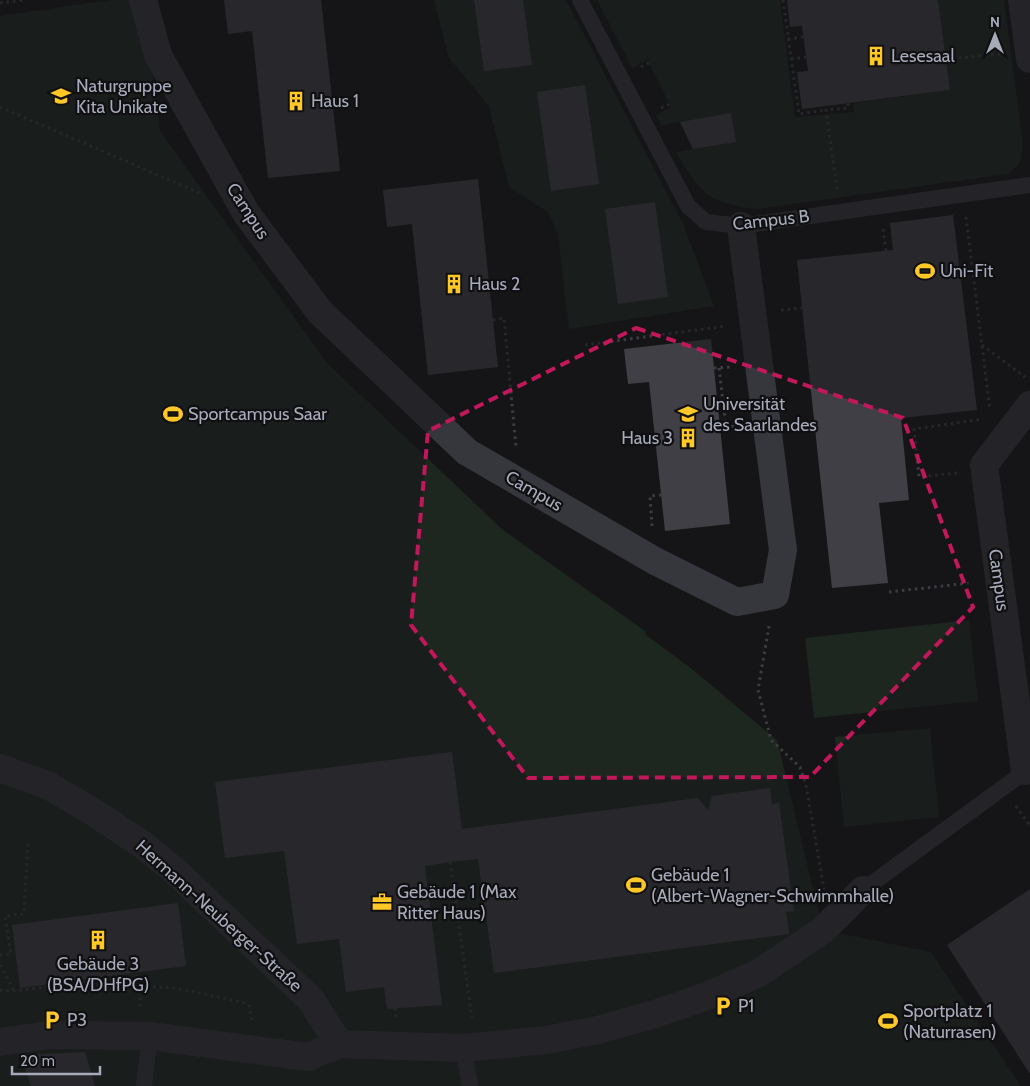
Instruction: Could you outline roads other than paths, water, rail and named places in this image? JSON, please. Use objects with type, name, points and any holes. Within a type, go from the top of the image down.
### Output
[{"type":"street","name":"Campus","points":[[143,0],[158,55],[246,214],[320,312],[467,452],[655,561],[737,602],[775,595],[783,550],[741,226]]},
{"type":"street","points":[[1022,0],[1030,54]]},
{"type":"street","name":"Campus","points":[[1027,769],[984,465],[1030,405]]},
{"type":"street","name":"Hermann-Neuberger-Straße","points":[[0,768],[48,786],[95,812],[143,845],[191,886],[311,1000],[339,1044]]},
{"type":"street","points":[[0,1042],[49,1035],[150,1036],[308,1057],[339,1044],[470,1048],[546,1040],[598,1030],[655,1014],[704,997],[759,973],[789,955],[830,924],[864,890]]},
{"type":"lane","name":"Campus B","points":[[580,0],[688,206],[706,222],[741,226],[1030,185]]},
{"type":"lane","points":[[864,890],[1027,769]]},
{"type":"lane","points":[[144,1086],[150,1036]]},
{"type":"lane","points":[[470,1048],[470,1086]]},
{"type":"place","name":"Lesesaal","points":[[876,56]]},
{"type":"place","name":"Naturgruppe Kita Unikate","points":[[61,96]]},
{"type":"place","name":"Haus 1","points":[[296,101]]},
{"type":"place","name":"Uni-Fit","points":[[925,271]]},
{"type":"place","name":"Haus 2","points":[[454,284]]},
{"type":"place","name":"Sportcampus Saar","points":[[173,414]]},
{"type":"place","name":"Universität des Saarlandes","points":[[688,414]]},
{"type":"place","name":"Haus 3","points":[[688,438]]},
{"type":"place","name":"Gebäude 1 (Albert-Wagner-Schwimmhalle)","points":[[636,885]]},
{"type":"place","name":"Gebäude 1 (Max Ritter Haus)","points":[[382,902]]},
{"type":"place","name":"Gebäude 3 (BSA/DHfPG)","points":[[98,940]]},
{"type":"place","name":"P1","points":[[723,1006]]},
{"type":"place","name":"P3","points":[[52,1020]]},
{"type":"place","name":"Sportplatz 1 (Naturrasen)","points":[[888,1021]]}]
